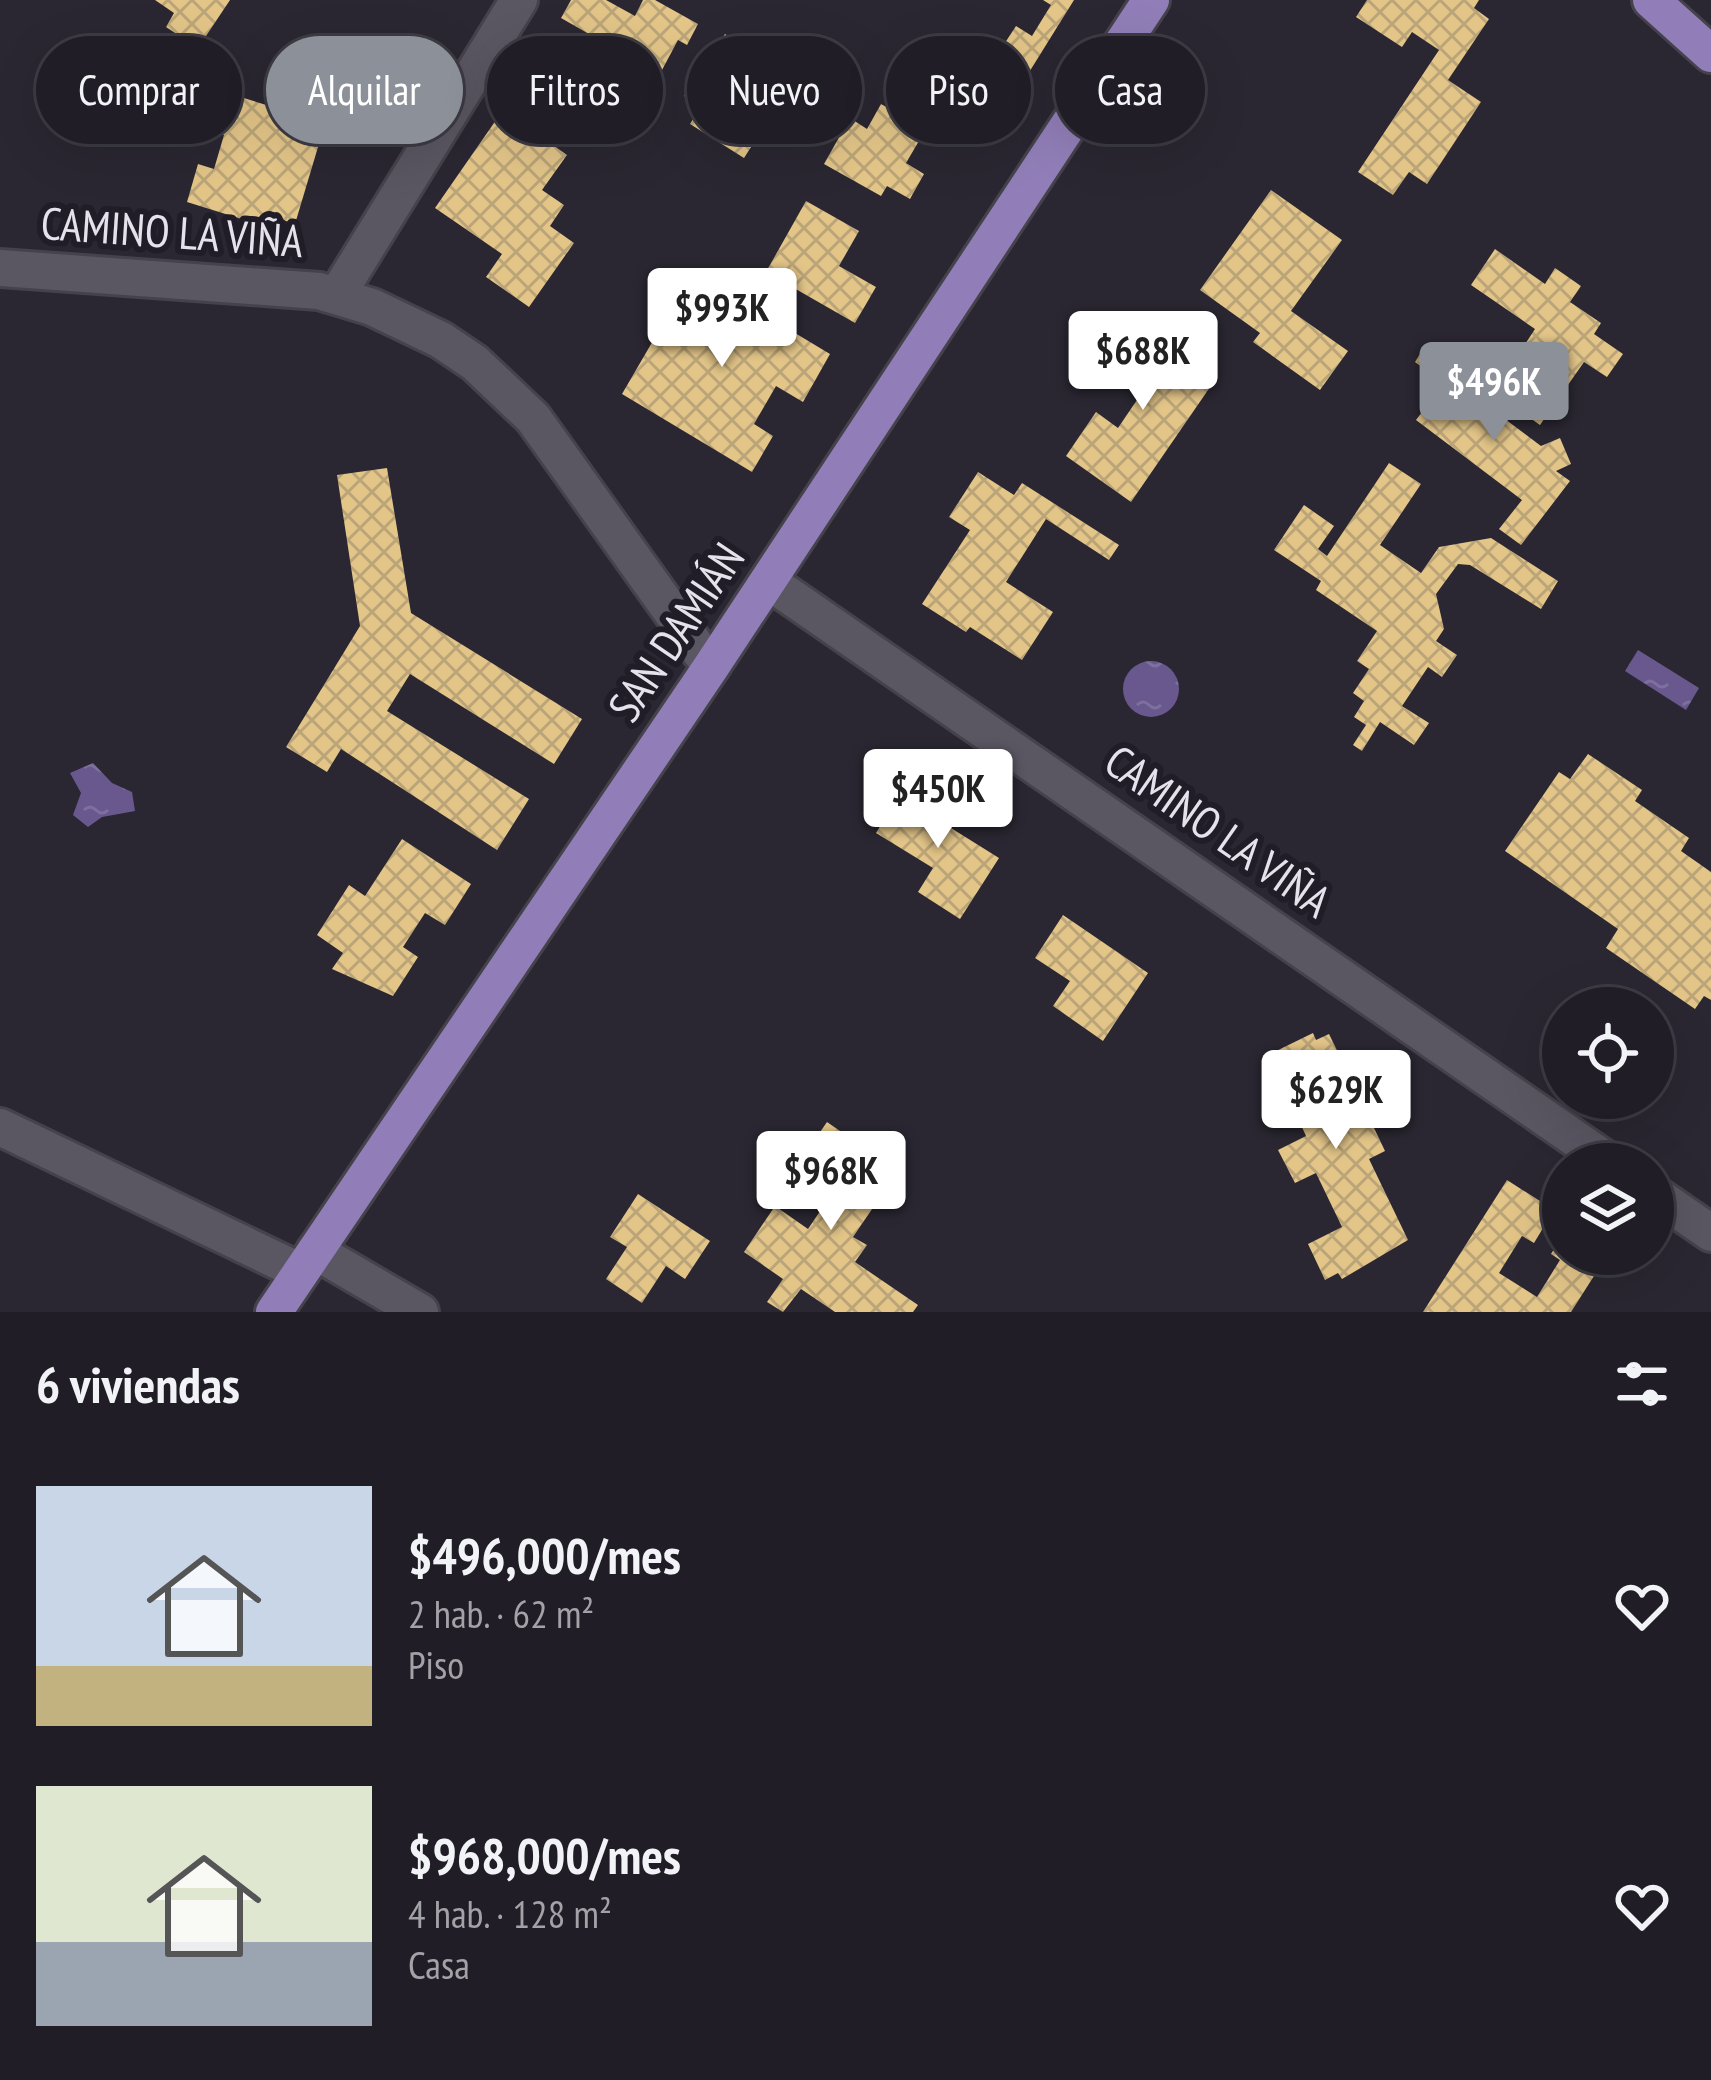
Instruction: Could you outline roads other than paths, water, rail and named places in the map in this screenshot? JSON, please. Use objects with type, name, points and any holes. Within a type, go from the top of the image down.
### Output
[{"type":"main road","name":"SAN DAMIÁN","points":[[274,1312],[711,668],[1151,0]]},
{"type":"main road","points":[[1651,0],[1711,53]]},
{"type":"street","name":"CAMINO LA VIÑA","points":[[337,296],[519,0]]},
{"type":"street","name":"CAMINO LA VIÑA","points":[[0,268],[319,291],[406,321],[441,340],[505,389],[558,450],[711,668]]},
{"type":"street","name":"CAMINO LA VIÑA","points":[[768,581],[1582,1143]]},
{"type":"street","points":[[0,1127],[421,1312]]},
{"type":"street","points":[[1674,1207],[1711,1233]]},
{"type":"water","points":[[1638,650],[1699,688],[1686,710],[1625,671]]},
{"type":"water","points":[[1151,661],[1171,669],[1179,689],[1171,709],[1151,717],[1131,709],[1123,689],[1131,669]]},
{"type":"water","points":[[93,763],[112,783],[132,792],[135,811],[102,817],[88,827],[73,815],[81,793],[70,773]]}]
